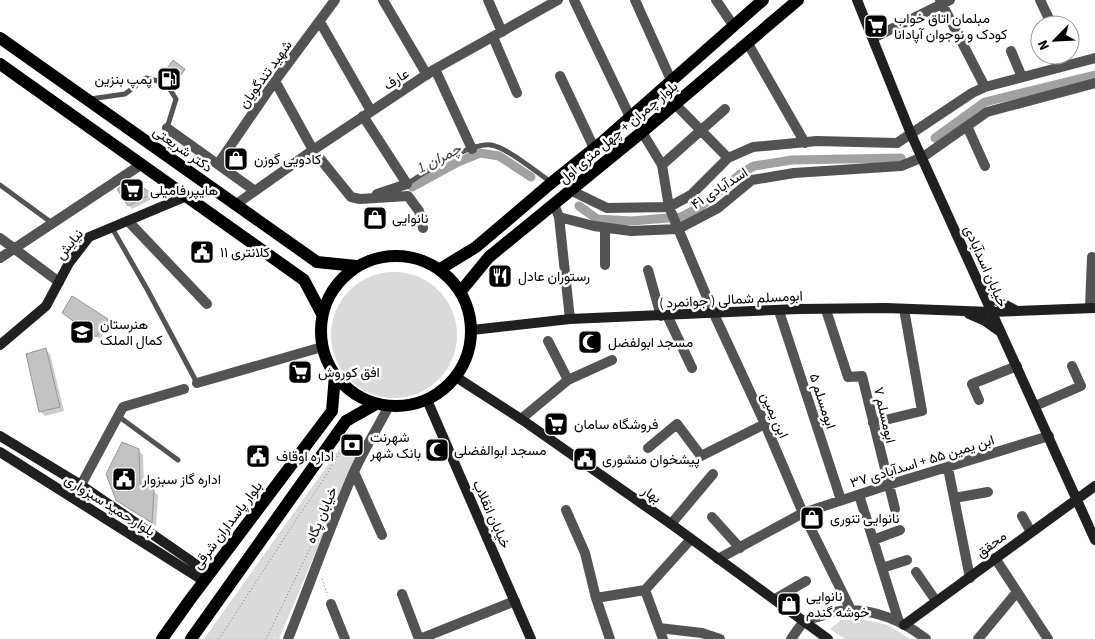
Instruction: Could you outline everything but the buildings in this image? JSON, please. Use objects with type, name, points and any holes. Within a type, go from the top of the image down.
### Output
[{"type":"main road","name":"بلوار چمران + چهل متری اول","points":[[440,269],[476,247],[630,118],[762,0]]},
{"type":"main road","name":"بلوار چمران + چهل متری اول","points":[[461,291],[489,257],[642,132],[798,0]]},
{"type":"main road","name":"خیابان اسدآبادی","points":[[857,0],[912,134],[1095,540]]},
{"type":"main road","name":"دکتر شریعتی","points":[[0,38],[317,262],[356,266]]},
{"type":"main road","points":[[0,64],[304,280],[322,314]]},
{"type":"main road","name":"نیایش","points":[[0,345],[46,306],[69,263],[89,237],[187,196]]},
{"type":"main road","points":[[246,239],[254,237],[259,231],[258,220]]},
{"type":"main road","points":[[398,255],[420,259],[440,269],[452,279],[461,291],[469,310],[472,330],[468,355],[456,377],[443,390],[427,400],[411,405],[382,405],[361,398],[346,388],[327,362],[322,347],[320,331],[322,314],[329,295],[340,279],[356,266],[376,257],[398,255]]},
{"type":"main road","points":[[982,289],[992,298],[1016,311]]},
{"type":"main road","name":"ابومسلم شمالی ( جوانمرد )","points":[[472,330],[570,319],[779,311],[886,308],[992,312],[1094,310]]},
{"type":"main road","points":[[961,311],[985,321],[1001,333]]},
{"type":"main road","name":"بلوار پاسداران شرقی","points":[[162,639],[208,571],[332,411],[335,375]]},
{"type":"main road","name":"بهار","points":[[456,377],[521,419],[671,524],[828,639]]},
{"type":"main road","name":"خیابان انقلاب","points":[[427,400],[531,639]]},
{"type":"main road","points":[[191,639],[346,421],[382,405]]},
{"type":"main road","name":"بلوار حمید سبزواری","points":[[0,436],[82,485],[208,571]]},
{"type":"main road","name":"بلوار حمید سبزواری","points":[[0,452],[208,571]]},
{"type":"main road","name":"محقق","points":[[902,624],[970,578],[1095,486]]},
{"type":"main road","points":[[208,571],[224,591]]},
{"type":"street","name":"شهید تندگویان","points":[[218,164],[275,81],[335,0]]},
{"type":"street","points":[[383,0],[431,72],[472,149]]},
{"type":"street","points":[[488,0],[517,94]]},
{"type":"street","name":"عارف","points":[[236,204],[431,72],[558,0]]},
{"type":"street","points":[[574,0],[630,118]]},
{"type":"street","points":[[635,0],[671,80]]},
{"type":"street","points":[[716,0],[733,25]]},
{"type":"street","points":[[1040,0],[1047,15]]},
{"type":"street","points":[[873,38],[944,1],[985,87]]},
{"type":"street","points":[[320,22],[345,67],[367,114],[406,184],[360,199]]},
{"type":"street","points":[[747,42],[804,142]]},
{"type":"street","points":[[1011,51],[1022,76]]},
{"type":"street","points":[[1080,59],[1095,58]]},
{"type":"street","points":[[570,190],[607,208],[669,207],[691,195],[728,158],[753,147],[804,142],[897,143],[985,87],[1052,65]]},
{"type":"street","points":[[560,76],[594,148]]},
{"type":"street","points":[[275,81],[314,150],[351,196],[360,199],[408,196],[419,211],[423,228]]},
{"type":"street","name":"اسدآبادی ۴۱","points":[[560,217],[604,228],[631,231],[678,229],[718,208],[752,180],[794,173],[901,166],[923,156],[986,112],[1095,83]]},
{"type":"street","points":[[675,104],[728,158]]},
{"type":"street","points":[[662,165],[725,109]]},
{"type":"street","points":[[967,126],[986,166]]},
{"type":"street","points":[[167,128],[255,191]]},
{"type":"street","points":[[642,132],[662,165],[669,207]]},
{"type":"street","points":[[0,258],[142,164]]},
{"type":"street","points":[[554,204],[560,217],[570,319]]},
{"type":"street","name":"ابن یمین","points":[[669,207],[714,314],[765,424],[803,514],[851,610]]},
{"type":"street","points":[[128,221],[207,304]]},
{"type":"street","points":[[604,228],[605,265]]},
{"type":"street","points":[[0,238],[59,282]]},
{"type":"street","points":[[1092,257],[1094,310]]},
{"type":"street","points":[[648,270],[664,316],[692,368]]},
{"type":"street","points":[[873,423],[922,410],[904,309]]},
{"type":"street","name":"ابومسلم ۷","points":[[826,310],[848,377],[862,376],[895,509]]},
{"type":"street","name":"ابومسلم ۵","points":[[779,311],[841,500]]},
{"type":"street","points":[[548,341],[568,380]]},
{"type":"street","points":[[197,383],[322,347]]},
{"type":"street","points":[[521,419],[568,380],[612,360]]},
{"type":"street","points":[[979,400],[972,384],[1017,366]]},
{"type":"street","points":[[1035,406],[1081,386],[1072,366]]},
{"type":"street","points":[[82,485],[123,407],[184,389]]},
{"type":"street","name":"خیابان پگاه","points":[[288,639],[317,565],[320,551],[382,405]]},
{"type":"street","points":[[648,448],[677,424],[702,456],[765,424]]},
{"type":"street","name":"ابن یمین ۵۵ + اسدآبادی ۳۷","points":[[718,559],[803,514],[888,484],[948,468],[1049,436]]},
{"type":"street","points":[[948,468],[970,578]]},
{"type":"street","points":[[354,472],[382,535]]},
{"type":"street","points":[[671,524],[713,474]]},
{"type":"street","points":[[954,498],[988,492]]},
{"type":"street","points":[[859,495],[902,624]]},
{"type":"street","points":[[566,510],[585,553],[596,598],[610,639]]},
{"type":"street","points":[[1022,516],[1031,532]]},
{"type":"street","points":[[712,517],[740,548]]},
{"type":"street","points":[[873,540],[900,530]]},
{"type":"street","points":[[596,598],[646,590],[691,539]]},
{"type":"street","points":[[995,558],[1048,639]]},
{"type":"street","points":[[882,568],[907,560]]},
{"type":"street","points":[[204,619],[212,616],[239,579],[240,569]]},
{"type":"street","points":[[916,572],[936,601]]},
{"type":"street","points":[[775,600],[806,580]]},
{"type":"street","points":[[646,590],[663,639]]},
{"type":"street","points":[[978,639],[1017,592]]},
{"type":"street","points":[[402,594],[419,639],[515,601]]},
{"type":"street","points":[[331,604],[345,639]]},
{"type":"street","points":[[791,639],[804,622],[830,612],[851,610],[878,613],[902,624],[926,639]]},
{"type":"street","points":[[659,628],[702,633],[720,639]]},
{"type":"lane","points":[[87,100],[125,94],[146,78],[166,82],[176,99],[167,128],[172,160]]},
{"type":"lane","points":[[406,184],[438,163],[472,149],[491,145],[510,154],[551,183]]},
{"type":"lane","points":[[0,185],[52,223]]},
{"type":"lane","points":[[112,228],[148,289],[197,383]]},
{"type":"lane","points":[[118,416],[178,460]]},
{"type":"path","points":[[219,639],[322,482],[343,446],[346,443],[357,445]]},
{"type":"path","points":[[266,639],[318,533]]},
{"type":"path","points":[[317,565],[331,604]]},
{"type":"shaded area","points":[[394,272],[418,277],[439,290],[452,311],[457,335],[452,359],[439,380],[418,393],[394,398],[370,393],[349,380],[336,359],[331,335],[336,311],[349,290],[370,277]]},
{"type":"shaded area","points":[[347,438],[363,440],[279,639],[204,639]]},
{"type":"shaded area","points":[[862,619],[888,625],[910,639],[845,639],[830,629],[841,620]]},
{"type":"waterway","points":[[935,138],[985,102],[1095,75]]},
{"type":"waterway","name":"چمران 1","points":[[412,187],[458,162],[480,153],[499,156],[531,177]]},
{"type":"waterway","points":[[579,206],[597,219],[631,221],[681,217],[700,207],[743,172],[754,166],[792,160],[901,158]]},
{"type":"place","name":"مبلمان اتاق خواب کودک و نوجوان آپادانا","points":[[876,26]]},
{"type":"place","name":"پمپ بنزین","points":[[169,79]]},
{"type":"place","name":"کادویی گوزن","points":[[236,159]]},
{"type":"place","name":"هایپر فامیلی","points":[[132,190]]},
{"type":"place","name":"نانوایی","points":[[375,218]]},
{"type":"place","name":"کلانتری ۱۱","points":[[202,252]]},
{"type":"place","name":"رستوران عادل","points":[[500,276]]},
{"type":"place","name":"هنرستان کمال الملک","points":[[82,332]]},
{"type":"place","name":"مسجد ابولفضل","points":[[590,342]]},
{"type":"place","name":"افق کوروش","points":[[300,372]]},
{"type":"place","name":"فروشگاه سامان","points":[[556,424]]},
{"type":"place","name":"شهرنت بانک شهر","points":[[352,445]]},
{"type":"place","name":"مسجد ابوالفضلی","points":[[437,450]]},
{"type":"place","name":"اداره اوقاف","points":[[258,456]]},
{"type":"place","name":"پیشخوان منشوری","points":[[585,459]]},
{"type":"place","name":"اداره گاز سبزوار","points":[[124,479]]},
{"type":"place","name":"نانوایی تنوری","points":[[812,518]]},
{"type":"place","name":"نانوایی خوشه گندم","points":[[789,604]]}]
